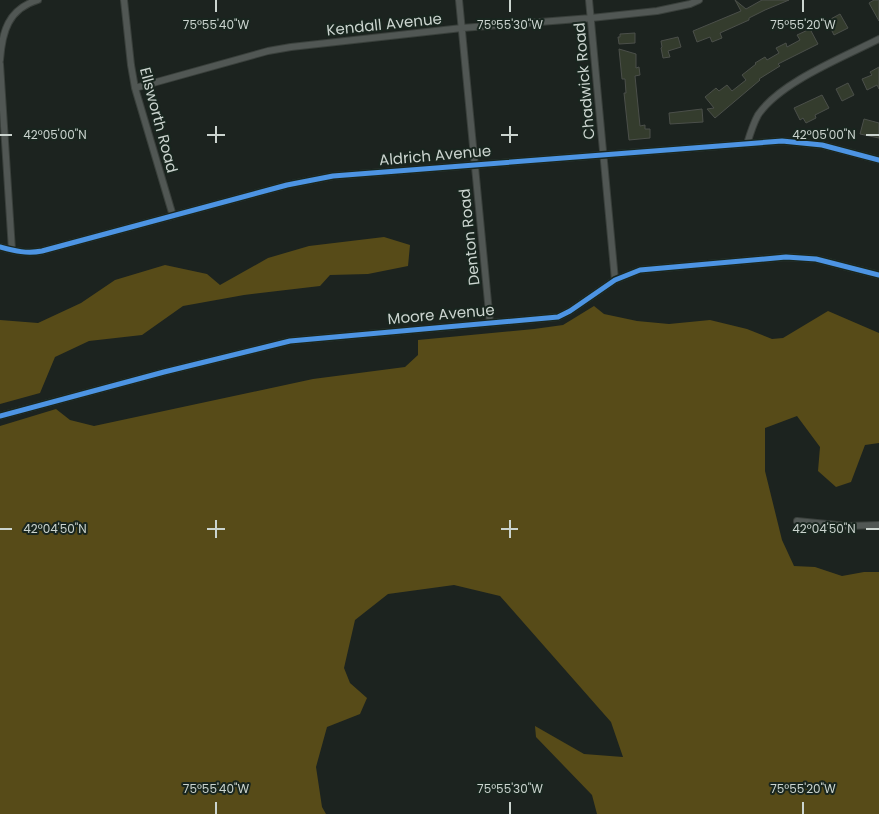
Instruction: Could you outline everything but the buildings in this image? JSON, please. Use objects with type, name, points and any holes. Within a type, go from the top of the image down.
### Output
[{"type":"street","points":[[0,60],[1,45],[10,19],[18,9],[27,3],[38,0]]},
{"type":"street","name":"Ellsworth Road","points":[[124,0],[135,88],[173,216]]},
{"type":"street","name":"Denton Road","points":[[459,0],[490,323]]},
{"type":"street","name":"Chadwick Road","points":[[590,0],[615,280]]},
{"type":"street","name":"Kendall Avenue","points":[[135,88],[268,51],[291,47],[462,28],[591,18],[673,8],[699,0]]},
{"type":"street","points":[[746,144],[758,116],[767,104],[784,89],[879,39]]},
{"type":"street","points":[[0,64],[12,250]]},
{"type":"street","name":"Aldrich Avenue","points":[[0,247],[30,253],[42,251],[287,185],[333,176],[782,141],[815,144],[879,160]]},
{"type":"street","name":"Moore Avenue","points":[[0,416],[274,344],[344,335],[558,317],[570,312],[615,280],[640,270],[786,257],[816,259],[879,275]]},
{"type":"street","points":[[797,521],[847,526],[879,525]]},
{"type":"shaded area","points":[[384,237],[410,245],[408,266],[368,274],[330,275],[320,286],[244,295],[183,306],[142,335],[89,341],[55,357],[40,393],[0,404],[0,320],[38,323],[81,303],[115,280],[165,265],[207,274],[220,285],[268,258],[309,246]]},
{"type":"shaded area","points":[[594,306],[604,314],[637,321],[669,324],[710,320],[747,329],[772,339],[783,338],[828,311],[879,333],[879,443],[865,445],[851,482],[836,487],[818,471],[820,447],[797,416],[765,428],[765,471],[782,540],[794,566],[815,567],[842,576],[864,572],[879,572],[879,814],[597,814],[592,795],[536,737],[535,726],[584,754],[623,757],[611,722],[500,596],[454,585],[388,594],[355,620],[344,668],[350,683],[367,698],[360,714],[327,727],[316,767],[322,807],[326,814],[0,814],[0,426],[56,409],[70,420],[94,426],[313,379],[405,367],[418,355],[418,340],[563,325]]},
{"type":"cycle path","points":[[0,247],[21,252],[42,251],[287,185],[333,176],[782,141],[822,145],[879,160]]},
{"type":"cycle path","points":[[0,416],[164,372],[290,341],[558,317],[570,311],[615,280],[640,270],[786,257],[816,259],[879,275]]}]
